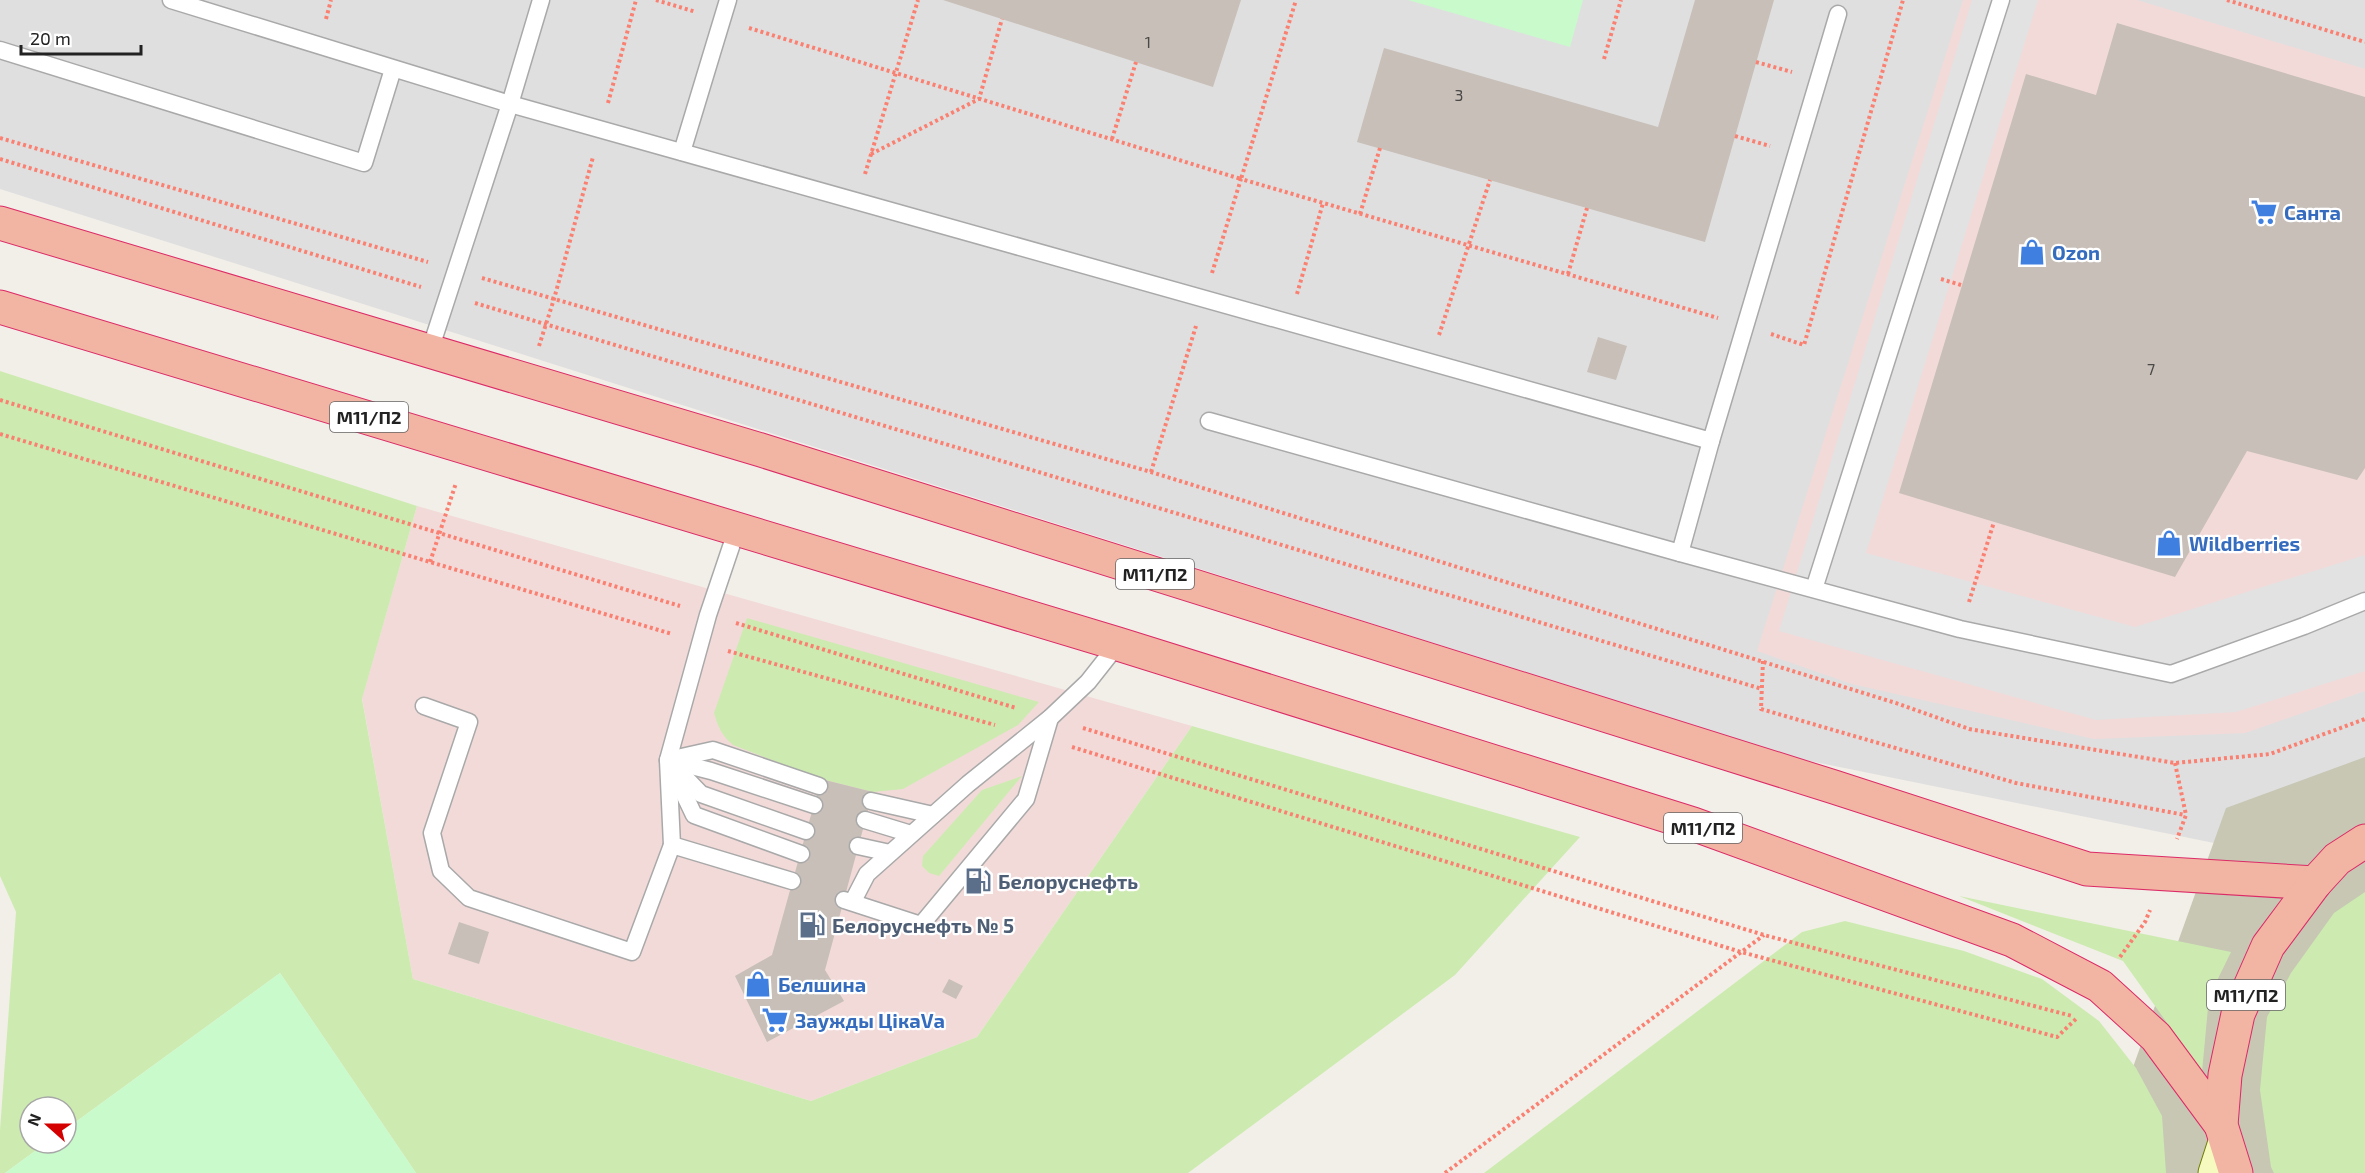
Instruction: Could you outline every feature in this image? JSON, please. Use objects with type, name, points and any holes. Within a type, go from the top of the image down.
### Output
[{"type":"highway","name":"М11/П2","points":[[0,223],[430,350],[1133,567],[1834,787],[2087,869],[2315,883]]},
{"type":"highway","name":"М11/П2","points":[[0,307],[468,446],[1118,644],[1693,824],[2012,940],[2100,986],[2156,1037],[2236,1173]]},
{"type":"highway","name":"М11/П2","points":[[2220,1147],[2225,1075],[2238,1014],[2268,946],[2315,883],[2337,859],[2365,841]]},
{"type":"lane","points":[[171,0],[510,104],[1205,297],[1711,441]]},
{"type":"lane","points":[[430,350],[510,104],[541,0]]},
{"type":"lane","points":[[682,152],[728,0]]},
{"type":"lane","points":[[1814,589],[2001,0]]},
{"type":"lane","points":[[1680,553],[1838,14]]},
{"type":"lane","points":[[0,50],[364,163],[393,69]]},
{"type":"lane","points":[[1209,421],[1960,630],[2171,674],[2304,626],[2365,601]]},
{"type":"lane","points":[[424,706],[469,722],[432,833],[441,871],[469,898],[632,952],[672,845],[668,760],[708,615],[737,529]]},
{"type":"lane","points":[[1050,718],[1026,799],[921,925],[848,901],[859,872],[890,853],[1050,718],[1088,682],[1118,644]]},
{"type":"lane","points":[[668,760],[713,750],[819,786]]},
{"type":"lane","points":[[668,760],[711,771],[814,805]]},
{"type":"lane","points":[[668,760],[701,794],[806,831]]},
{"type":"lane","points":[[668,760],[694,815],[801,854]]},
{"type":"lane","points":[[871,801],[933,815]]},
{"type":"lane","points":[[866,820],[911,834]]},
{"type":"lane","points":[[672,845],[792,881]]},
{"type":"lane","points":[[858,846],[890,853]]},
{"type":"path","points":[[527,380],[554,299],[636,0]]},
{"type":"path","points":[[656,0],[1241,179],[1804,345],[1903,0]]},
{"type":"path","points":[[856,200],[918,0]]},
{"type":"path","points":[[1151,472],[1296,0]]},
{"type":"path","points":[[1604,59],[1621,0]]},
{"type":"path","points":[[2227,0],[2365,42]]},
{"type":"path","points":[[871,154],[979,99],[1002,19]]},
{"type":"path","points":[[1112,139],[1136,62]]},
{"type":"path","points":[[1756,62],[1818,80]]},
{"type":"path","points":[[1735,136],[1797,154]]},
{"type":"path","points":[[0,138],[1151,472],[1763,661],[1969,729],[2175,764],[2270,754],[2365,719]]},
{"type":"path","points":[[1360,214],[1380,148]]},
{"type":"path","points":[[0,159],[1762,688]]},
{"type":"path","points":[[1430,361],[1490,180]]},
{"type":"path","points":[[1289,321],[1323,203]]},
{"type":"path","points":[[1568,274],[1587,208]]},
{"type":"path","points":[[0,400],[1764,935],[2077,1018],[2145,922],[2164,874],[2186,815],[2175,764]]},
{"type":"path","points":[[430,562],[468,446]]},
{"type":"path","points":[[1960,630],[1994,522]]},
{"type":"path","points":[[1763,661],[1761,709],[2016,783],[2186,815]]},
{"type":"path","points":[[1445,1173],[1764,935]]},
{"type":"shaded area","points":[[0,0],[2365,0],[2365,799],[2219,844],[1800,759],[0,189]]},
{"type":"shaded area","points":[[1963,0],[2137,0],[2365,69],[2365,691],[2245,733],[2094,739],[1852,684],[1757,651]]},
{"type":"shaded area","points":[[1972,0],[2038,0],[1866,553],[2135,627],[2365,555],[2365,671],[2236,712],[2096,720],[1779,631]]},
{"type":"shaded area","points":[[417,506],[1192,726],[977,1037],[811,1101],[413,979],[362,698]]},
{"type":"shaded area","points":[[2365,757],[2365,1173],[2095,1173],[2226,808]]},
{"type":"green space","points":[[1408,0],[1583,0],[1570,47]]},
{"type":"green space","points":[[0,371],[417,506],[362,699],[413,979],[811,1101],[977,1037],[1192,726],[1580,837],[1455,975],[1188,1173],[416,1173],[280,973],[78,1120],[78,1095],[18,1095],[18,1155],[30,1155],[5,1173],[0,1173],[0,1130],[16,912],[0,876]]},
{"type":"green space","points":[[747,618],[1039,702],[1018,725],[903,789],[873,792],[821,779],[733,745],[719,727],[714,713]]},
{"type":"green space","points":[[1022,776],[939,876],[929,873],[922,866],[923,856],[982,790]]},
{"type":"green space","points":[[2365,892],[2365,1173],[2274,1173],[2271,1167],[2260,1090],[2267,1017],[2291,973],[2334,913]]},
{"type":"green space","points":[[1959,896],[2231,952],[2209,997],[2202,1072],[2123,961]]},
{"type":"green space","points":[[1845,921],[1964,951],[2042,979],[2099,1021],[2136,1068],[2162,1116],[2166,1173],[1484,1173],[1802,932]]},
{"type":"green space","points":[[280,973],[416,1173],[5,1173],[30,1155],[78,1155],[78,1120]]},
{"type":"building","points":[[943,0],[1241,0],[1213,87]]},
{"type":"building","points":[[1695,0],[1774,0],[1705,242],[1357,142],[1384,48],[1658,127]]},
{"type":"building","points":[[2117,23],[2365,97],[2365,468],[2357,480],[2247,451],[2175,577],[1899,493],[2026,74],[2096,95]]},
{"type":"building","points":[[1598,337],[1627,346],[1616,380],[1587,372]]},
{"type":"building","points":[[821,779],[873,792],[825,970],[844,1001],[767,1042],[735,976],[772,955]]},
{"type":"building","points":[[459,922],[489,932],[479,964],[448,954]]},
{"type":"building","points":[[949,979],[963,986],[956,999],[942,992]]},
{"type":"place","name":"Санта","points":[[2264,212]]},
{"type":"place","name":"Ozon","points":[[2032,252]]},
{"type":"place","name":"Wildberries","points":[[2169,543]]},
{"type":"place","name":"Белоруснефть","points":[[978,881]]},
{"type":"place","name":"Белоруснефть № 5","points":[[812,925]]},
{"type":"place","name":"Белшина","points":[[758,984]]},
{"type":"place","name":"Заужды ЦікаVа","points":[[775,1020]]}]
